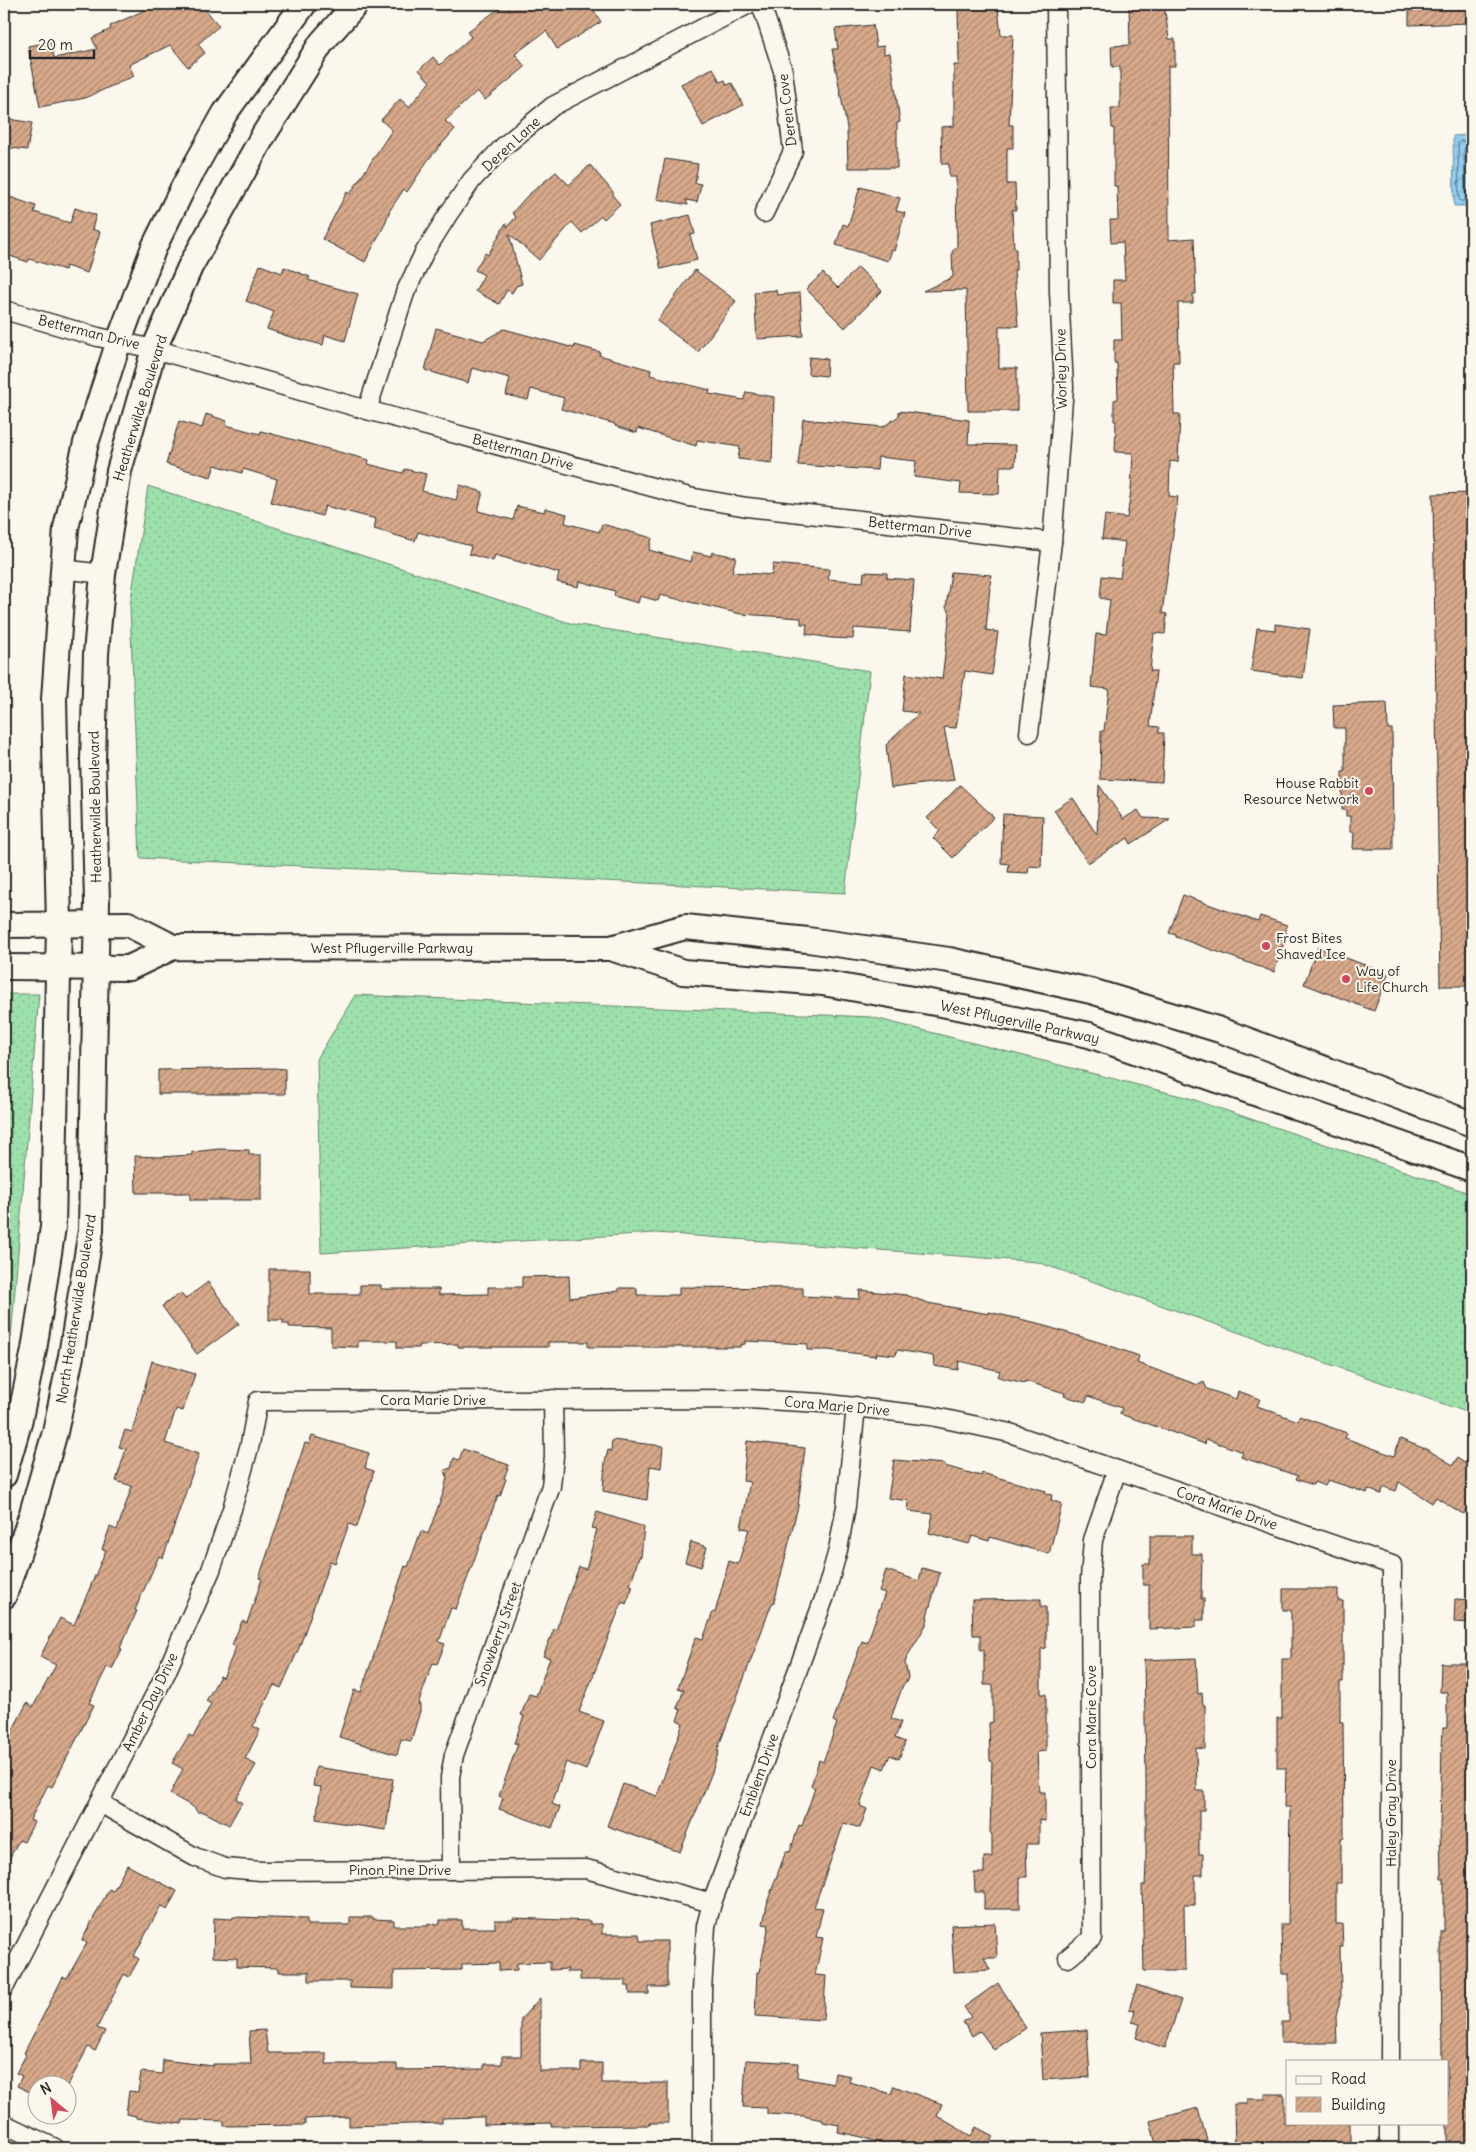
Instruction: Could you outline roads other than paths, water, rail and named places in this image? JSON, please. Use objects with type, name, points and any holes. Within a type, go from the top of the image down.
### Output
[{"type":"main road","points":[[4,1475],[19,1423],[34,1350],[53,1227],[59,967],[54,699],[66,528],[86,443],[119,341],[154,247],[184,186],[225,113],[304,4]]},
{"type":"main road","name":"Heatherwilde Boulevard","points":[[96,924],[93,759],[96,654],[103,574],[119,471],[154,349],[190,267],[263,136],[322,42],[356,4]]},
{"type":"main road","name":"North Heatherwilde Boulevard","points":[[4,1596],[32,1513],[55,1432],[71,1356],[91,1230],[96,924]]},
{"type":"main road","name":"West Pflugerville Parkway","points":[[4,925],[128,924],[173,947]]},
{"type":"main road","name":"West Pflugerville Parkway","points":[[4,967],[130,968],[173,947],[612,948],[685,927],[808,940],[949,960],[1091,991],[1220,1030],[1472,1124]]},
{"type":"main road","name":"West Pflugerville Parkway","points":[[612,948],[682,972],[823,983],[963,1008],[1089,1035],[1472,1169]]},
{"type":"main road","points":[[55,1188],[68,1217],[78,1228],[91,1230]]},
{"type":"street","name":"Deren Lane","points":[[367,410],[405,293],[424,253],[448,213],[472,180],[504,146],[553,106],[749,4]]},
{"type":"street","name":"Deren Cove","points":[[761,4],[783,71],[792,151],[764,213]]},
{"type":"street","name":"Worley Drive","points":[[1029,733],[1052,542],[1064,387],[1059,292],[1056,4]]},
{"type":"street","name":"Betterman Drive","points":[[4,310],[98,337],[154,349],[367,410],[689,497],[747,507],[1052,542]]},
{"type":"street","points":[[62,569],[103,574]]},
{"type":"street","name":"Snowberry Street","points":[[451,1870],[450,1786],[454,1755],[552,1486],[554,1456],[553,1399]]},
{"type":"street","name":"Cora Marie Drive","points":[[258,1401],[748,1399],[856,1406],[931,1416],[1010,1433],[1044,1443],[1392,1565]]},
{"type":"street","name":"Amber Day Drive","points":[[4,1988],[166,1673],[211,1570],[232,1509],[250,1444],[258,1401]]},
{"type":"street","name":"Emblem Drive","points":[[702,2148],[702,1990],[706,1926],[712,1903],[825,1596],[838,1550],[846,1506],[856,1406]]},
{"type":"street","name":"Cora Marie Cove","points":[[1068,1958],[1092,1938],[1090,1578],[1093,1540],[1117,1470]]},
{"type":"street","name":"Haley Gray Drive","points":[[1390,2060],[1392,1565]]},
{"type":"street","name":"Pinon Pine Drive","points":[[100,1803],[180,1850],[225,1868],[260,1871],[586,1869],[712,1903]]},
{"type":"street","points":[[4,2124],[56,2148]]},
{"type":"street","points":[[1389,2124],[1389,2148]]},
{"type":"water","points":[[1472,135],[1472,206],[1454,206],[1453,136]]},
{"type":"place","name":"House Rabbit Resource Network","points":[[1369,791]]},
{"type":"place","name":"Frost Bites Shaved Ice","points":[[1266,946]]},
{"type":"place","name":"Way of Life Church","points":[[1346,979]]}]
